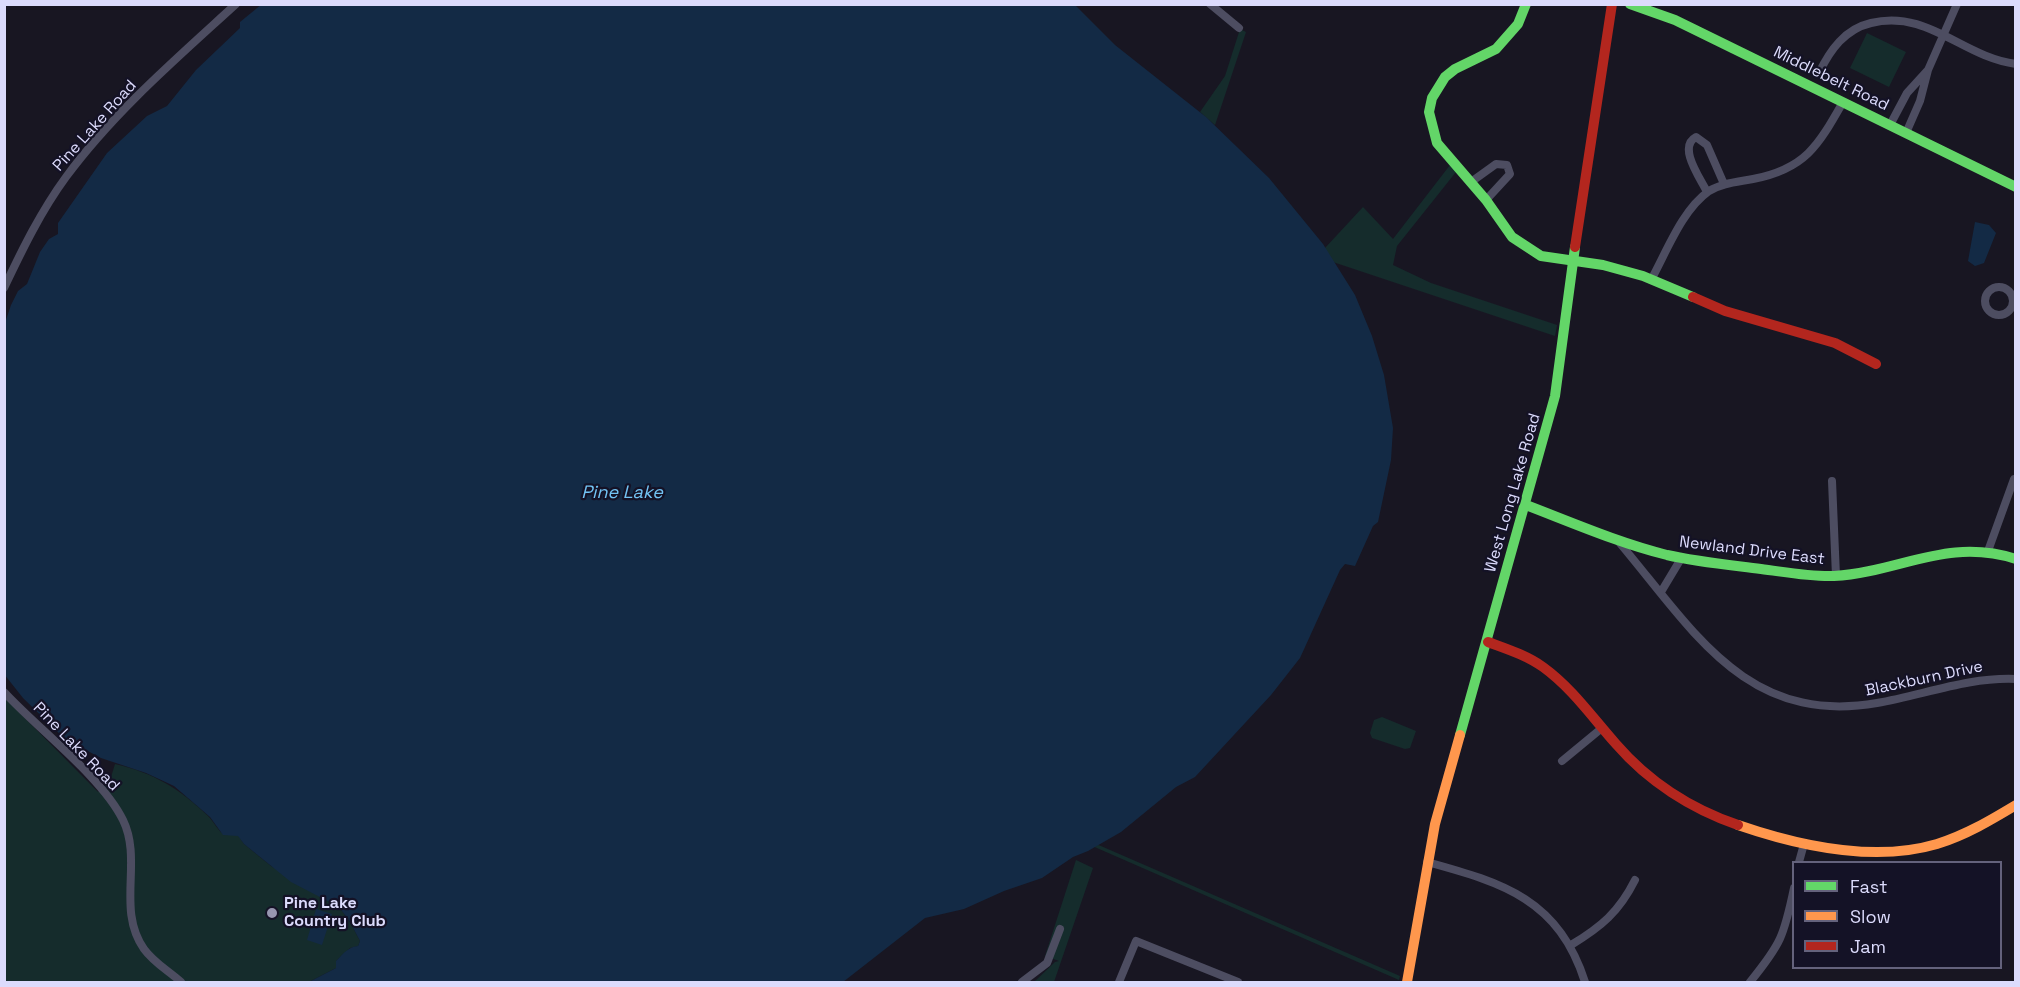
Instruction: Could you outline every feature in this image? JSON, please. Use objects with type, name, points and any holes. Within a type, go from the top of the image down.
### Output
[{"type":"street","name":"Pine Lake Road","points":[[4,288],[43,212],[75,165],[167,67],[236,4]]},
{"type":"street","points":[[1210,4],[1239,28]]},
{"type":"street","points":[[1526,4],[1506,39],[1496,49],[1455,69],[1438,86],[1432,98],[1431,123],[1437,143],[1486,200],[1512,237],[1523,247],[1541,256],[1572,263],[1603,266],[1652,280],[1725,311],[1836,343],[1876,364]]},
{"type":"street","name":"West Long Lake Road","points":[[1407,982],[1435,824],[1488,642],[1555,396],[1572,263],[1612,4]]},
{"type":"street","name":"Middlebelt Road","points":[[1630,4],[1675,20],[2016,187]]},
{"type":"street","points":[[1906,133],[1920,101],[1928,70],[1958,4]]},
{"type":"street","points":[[1819,73],[1839,41],[1867,24],[1886,20],[1909,21],[1990,57],[2016,64]]},
{"type":"street","points":[[1890,125],[1906,93],[1928,70]]},
{"type":"street","points":[[1652,280],[1692,208],[1707,192],[1724,184],[1769,176],[1797,164],[1819,142],[1843,102]]},
{"type":"street","points":[[1707,192],[1689,155],[1688,148],[1692,139],[1696,137],[1707,145],[1724,184]]},
{"type":"street","points":[[1471,182],[1496,164],[1507,165],[1510,174],[1486,200]]},
{"type":"street","points":[[1988,551],[2014,479]]},
{"type":"street","points":[[1832,481],[1836,576]]},
{"type":"street","name":"Newland Drive East","points":[[1526,505],[1617,540],[1682,557],[1774,571],[1836,576],[1875,572],[1946,553],[1988,551],[2016,559]]},
{"type":"street","name":"Blackburn Drive","points":[[1617,540],[1718,659],[1749,682],[1783,698],[1819,706],[1856,707],[1964,681],[2016,678]]},
{"type":"street","points":[[1661,592],[1682,557]]},
{"type":"street","points":[[1488,642],[1542,666],[1574,693],[1639,768],[1684,800],[1742,826],[1804,843],[1855,850],[1909,850],[1984,826],[2016,805]]},
{"type":"street","name":"Pine Lake Road","points":[[4,692],[89,777],[118,811],[130,841],[129,903],[135,931],[150,956],[181,982]]},
{"type":"street","points":[[1562,761],[1602,728]]},
{"type":"street","points":[[1799,861],[1804,843]]},
{"type":"street","points":[[1427,862],[1512,890],[1535,905],[1571,945],[1586,982]]},
{"type":"street","points":[[1571,945],[1600,928],[1623,903],[1635,880]]},
{"type":"street","points":[[1750,982],[1776,951],[1787,926],[1792,899]]},
{"type":"street","points":[[1022,982],[1047,963],[1060,929]]},
{"type":"street","points":[[1119,982],[1136,941],[1238,982]]},
{"type":"green space","points":[[1240,29],[1246,32],[1215,125],[1200,112],[1225,76]]},
{"type":"green space","points":[[1867,33],[1906,52],[1889,87],[1850,68]]},
{"type":"green space","points":[[1450,165],[1456,172],[1397,246],[1393,265],[1431,283],[1557,325],[1555,336],[1321,258],[1325,248],[1363,207],[1393,239]]},
{"type":"green space","name":"Pine Lake Country Club","points":[[5,698],[98,792],[111,777],[115,764],[154,777],[177,790],[198,806],[223,834],[238,835],[244,844],[271,866],[339,907],[360,941],[358,946],[350,948],[336,961],[336,968],[309,982],[5,982]]},
{"type":"green space","points":[[1382,717],[1416,731],[1410,748],[1405,749],[1372,738],[1370,733],[1374,720]]},
{"type":"green space","points":[[1094,843],[1400,976],[1399,980],[1090,845]]},
{"type":"green space","points":[[1076,860],[1093,868],[1054,982],[1034,982],[1055,962],[1059,961],[1045,956]]},
{"type":"water","name":"Pine Lake","points":[[262,4],[1075,5],[1115,45],[1206,117],[1269,178],[1323,244],[1355,295],[1372,336],[1384,375],[1393,428],[1391,460],[1378,522],[1373,526],[1355,566],[1345,564],[1340,570],[1300,658],[1271,695],[1195,777],[1176,787],[1121,832],[1073,857],[1042,878],[1004,891],[964,909],[925,918],[843,982],[309,982],[336,968],[336,961],[349,949],[358,946],[360,941],[339,907],[291,882],[244,844],[238,836],[223,835],[210,817],[174,786],[146,773],[101,758],[65,739],[23,698],[4,674],[4,326],[11,305],[18,291],[27,284],[40,252],[49,239],[58,234],[58,223],[107,153],[147,116],[167,106],[196,70],[240,28],[240,22]]},
{"type":"water","points":[[1975,222],[1989,225],[1996,233],[1984,263],[1975,266],[1968,261]]},
{"type":"water","points":[[316,909],[332,914],[322,945],[307,940]]},
{"type":"traffic: fast","points":[[1526,4],[1518,24],[1496,49],[1455,69],[1445,77],[1432,98],[1429,112],[1437,143],[1486,200],[1512,237],[1541,256],[1603,265],[1643,276],[1693,297]]},
{"type":"traffic: fast","points":[[1630,4],[1675,20],[2016,187]]},
{"type":"traffic: fast","points":[[1460,735],[1555,396],[1575,247]]},
{"type":"traffic: fast","points":[[1526,505],[1614,539],[1667,555],[1807,575],[1834,576],[1858,573],[1924,558],[1968,552],[1991,553],[2016,559]]},
{"type":"traffic: slow","points":[[1407,982],[1435,824],[1460,735]]},
{"type":"traffic: slow","points":[[1738,825],[1786,840],[1836,850],[1887,852],[1913,849],[1948,840],[1978,827],[2016,805]]},
{"type":"traffic: jam","points":[[1575,247],[1612,4]]},
{"type":"traffic: jam","points":[[1693,297],[1725,311],[1835,343],[1876,364]]},
{"type":"traffic: jam","points":[[1488,642],[1530,659],[1553,675],[1573,693],[1616,744],[1656,782],[1704,811],[1738,825]]},
{"type":"place","name":"Pine Lake Country Club","points":[[272,913]]}]
